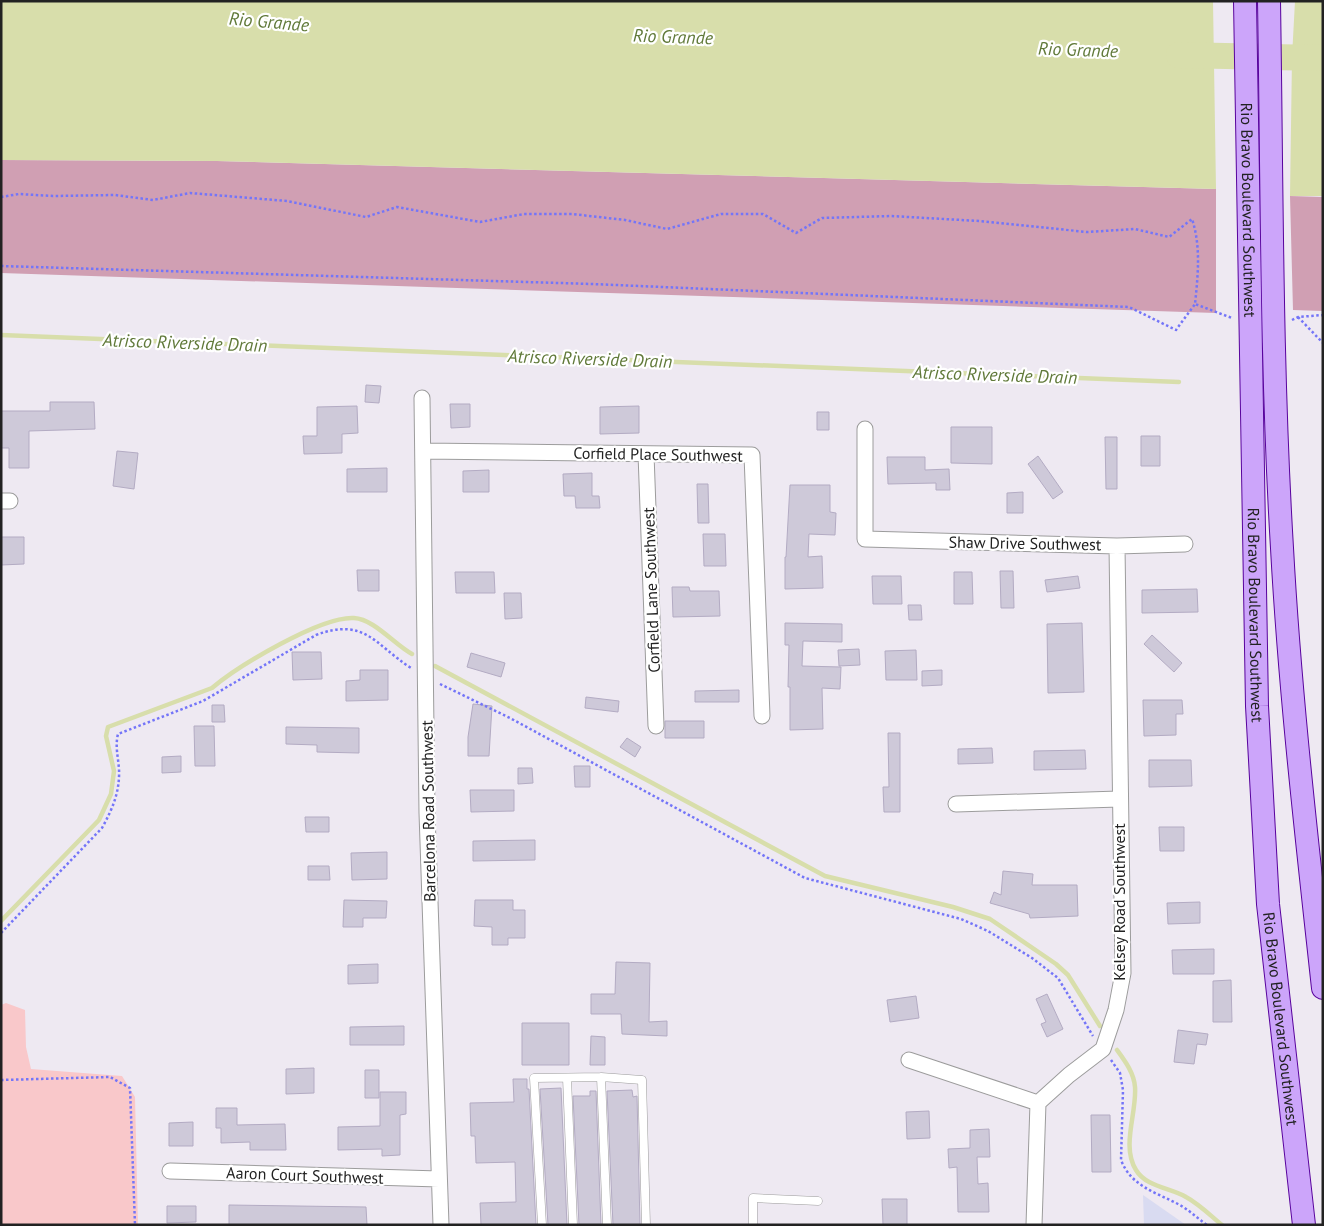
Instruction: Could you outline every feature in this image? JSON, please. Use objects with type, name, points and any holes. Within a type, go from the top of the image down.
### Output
[{"type":"main road","name":"Rio Bravo Boulevard Southwest","points":[[1245,1],[1257,706],[1267,894],[1304,1225]]},
{"type":"main road","name":"Rio Bravo Boulevard Southwest","points":[[1269,1],[1274,325],[1281,546],[1293,704],[1323,988]]},
{"type":"street","name":"Barcelona Road Southwest","points":[[422,398],[428,823],[441,1225]]},
{"type":"street","name":"Shaw Drive Southwest","points":[[865,429],[865,539],[1117,546],[1185,544]]},
{"type":"street","name":"Corfield Place Southwest","points":[[423,451],[752,455],[762,716]]},
{"type":"street","name":"Corfield Lane Southwest","points":[[646,454],[656,726]]},
{"type":"street","name":"Kelsey Road Southwest","points":[[1103,1050],[1116,1010],[1123,973],[1119,799],[1117,546]]},
{"type":"street","points":[[956,804],[1119,799]]},
{"type":"street","points":[[1034,1225],[1038,1103],[1069,1075],[1103,1050]]},
{"type":"street","points":[[909,1060],[1038,1103]]},
{"type":"street","name":"Aaron Court Southwest","points":[[170,1171],[439,1179]]},
{"type":"lane","points":[[601,1077],[607,1225]]},
{"type":"lane","points":[[542,1225],[534,1078],[601,1077],[642,1080],[646,1225]]},
{"type":"lane","points":[[567,1078],[573,1225]]},
{"type":"lane","points":[[753,1225],[753,1198],[818,1201]]},
{"type":"path","points":[[1,197],[19,194],[115,195],[152,200],[190,193],[287,201],[325,207],[366,217],[398,207],[480,222],[524,214],[572,214],[625,220],[667,229],[720,214],[763,214],[796,233],[822,218],[891,216],[978,221],[1087,232],[1135,229],[1169,237],[1192,219],[1197,235],[1198,272],[1194,304],[1176,330],[1129,307],[592,284],[1,266]]},
{"type":"path","points":[[1194,304],[1251,323]]},
{"type":"path","points":[[1274,325],[1298,317],[1323,315]]},
{"type":"path","points":[[1298,317],[1323,342]]},
{"type":"path","points":[[1,933],[102,828],[114,807],[119,788],[115,745],[118,734],[203,701],[316,635],[334,629],[358,630],[372,637],[398,659],[426,677],[510,718],[805,878],[961,919],[988,931],[1058,978],[1103,1050],[1120,1073],[1122,1082],[1120,1160],[1124,1169],[1136,1182],[1180,1205],[1207,1225]]},
{"type":"path","points":[[1,1080],[110,1077],[130,1088],[136,1225]]},
{"type":"shaded area","points":[[1,160],[217,161],[1216,189],[1216,313],[1,273]]},
{"type":"shaded area","points":[[1290,196],[1323,197],[1323,311],[1293,310]]},
{"type":"shaded area","points":[[6,1003],[25,1010],[26,1047],[31,1069],[122,1076],[135,1097],[138,1225],[1,1225],[1,1005]]},
{"type":"shaded area","points":[[1143,1195],[1186,1225],[1144,1225]]},
{"type":"water","points":[[1,1],[1213,1],[1216,189],[217,161],[1,160]]},
{"type":"water","points":[[1295,1],[1323,1],[1323,196],[1290,196],[1292,57]]},
{"type":"building","points":[[366,385],[381,386],[379,403],[365,402]]},
{"type":"building","points":[[50,402],[94,402],[95,429],[29,431],[29,468],[9,468],[9,448],[1,448],[1,411],[50,411]]},
{"type":"building","points":[[450,404],[470,404],[470,427],[451,428]]},
{"type":"building","points":[[357,406],[358,433],[342,434],[342,453],[304,454],[303,436],[317,436],[317,407]]},
{"type":"building","points":[[639,406],[639,433],[600,434],[600,407]]},
{"type":"building","points":[[817,412],[829,412],[829,430],[817,430]]},
{"type":"building","points":[[951,427],[992,427],[992,464],[951,463]]},
{"type":"building","points":[[1141,436],[1160,436],[1160,466],[1141,466]]},
{"type":"building","points":[[1105,437],[1117,437],[1117,489],[1106,489]]},
{"type":"building","points":[[117,451],[138,453],[134,489],[113,486]]},
{"type":"building","points":[[1038,456],[1063,492],[1053,499],[1028,464]]},
{"type":"building","points":[[887,457],[925,457],[925,470],[949,469],[950,490],[936,490],[936,483],[888,484]]},
{"type":"building","points":[[387,468],[387,492],[347,492],[347,469]]},
{"type":"building","points":[[489,470],[489,492],[463,492],[463,471]]},
{"type":"building","points":[[592,473],[592,496],[599,496],[600,508],[576,508],[575,496],[564,496],[563,474]]},
{"type":"building","points":[[697,484],[708,484],[709,523],[698,523]]},
{"type":"building","points":[[790,485],[830,485],[830,512],[836,513],[835,535],[809,534],[808,557],[822,556],[823,588],[785,589],[785,557]]},
{"type":"building","points":[[1023,492],[1023,513],[1007,513],[1007,493]]},
{"type":"building","points":[[703,534],[725,534],[726,566],[704,566]]},
{"type":"building","points":[[1,537],[24,537],[24,564],[1,565]]},
{"type":"building","points":[[357,570],[379,570],[379,591],[358,591]]},
{"type":"building","points":[[1000,571],[1013,571],[1014,608],[1001,608]]},
{"type":"building","points":[[455,572],[494,572],[495,593],[456,593]]},
{"type":"building","points":[[954,572],[972,572],[973,604],[954,604]]},
{"type":"building","points":[[872,576],[901,576],[902,604],[873,604]]},
{"type":"building","points":[[1078,576],[1080,588],[1047,592],[1045,580]]},
{"type":"building","points":[[672,587],[689,587],[690,591],[719,591],[720,616],[673,617]]},
{"type":"building","points":[[1197,589],[1198,612],[1142,613],[1142,590]]},
{"type":"building","points":[[504,593],[521,593],[522,618],[505,619]]},
{"type":"building","points":[[908,605],[921,605],[922,620],[909,620]]},
{"type":"building","points":[[785,623],[842,624],[842,642],[803,641],[802,666],[841,667],[840,689],[822,688],[823,729],[790,730],[789,645],[785,645]]},
{"type":"building","points":[[1082,623],[1084,692],[1048,693],[1047,624]]},
{"type":"building","points":[[1152,635],[1182,663],[1174,672],[1144,644]]},
{"type":"building","points":[[859,649],[860,665],[839,666],[838,650]]},
{"type":"building","points":[[916,650],[917,680],[886,680],[885,651]]},
{"type":"building","points":[[292,652],[321,652],[322,679],[293,680]]},
{"type":"building","points":[[471,653],[505,663],[501,677],[467,667]]},
{"type":"building","points":[[360,670],[388,670],[388,700],[346,701],[346,681],[360,680]]},
{"type":"building","points":[[942,670],[942,685],[922,686],[922,671]]},
{"type":"building","points":[[739,690],[739,702],[695,702],[695,691]]},
{"type":"building","points":[[586,697],[619,701],[618,712],[585,708]]},
{"type":"building","points":[[1143,700],[1182,700],[1183,714],[1176,714],[1176,735],[1144,736]]},
{"type":"building","points":[[473,704],[492,706],[489,756],[468,756],[468,737]]},
{"type":"building","points":[[212,705],[224,705],[225,722],[212,722]]},
{"type":"building","points":[[665,721],[704,721],[704,738],[665,738]]},
{"type":"building","points":[[194,726],[214,726],[215,766],[195,766]]},
{"type":"building","points":[[286,727],[359,728],[359,753],[317,752],[317,745],[286,744]]},
{"type":"building","points":[[888,733],[900,733],[900,812],[884,812],[883,787],[889,787]]},
{"type":"building","points":[[627,738],[641,747],[635,757],[620,747]]},
{"type":"building","points":[[992,748],[993,763],[958,764],[958,749]]},
{"type":"building","points":[[1085,750],[1086,769],[1034,770],[1034,751]]},
{"type":"building","points":[[181,756],[181,772],[162,773],[162,757]]},
{"type":"building","points":[[1149,760],[1191,760],[1192,786],[1149,787]]},
{"type":"building","points":[[574,766],[590,766],[590,787],[575,787]]},
{"type":"building","points":[[518,768],[532,768],[533,783],[518,784]]},
{"type":"building","points":[[470,790],[514,790],[514,811],[471,812]]},
{"type":"building","points":[[305,817],[329,817],[329,832],[306,832]]},
{"type":"building","points":[[1159,827],[1184,827],[1184,851],[1160,851]]},
{"type":"building","points":[[535,840],[535,860],[473,861],[473,841]]},
{"type":"building","points":[[387,852],[387,879],[352,880],[351,853]]},
{"type":"building","points":[[308,866],[329,866],[330,880],[308,880]]},
{"type":"building","points":[[1003,871],[1033,874],[1032,885],[1077,885],[1078,916],[1030,918],[1029,914],[990,903],[994,892],[1001,895]]},
{"type":"building","points":[[344,900],[387,901],[386,918],[363,918],[363,927],[343,927]]},
{"type":"building","points":[[475,900],[513,900],[513,910],[525,910],[525,938],[508,938],[508,945],[492,945],[492,927],[474,926]]},
{"type":"building","points":[[1200,902],[1200,923],[1168,924],[1167,903]]},
{"type":"building","points":[[1214,949],[1214,974],[1173,974],[1172,950]]},
{"type":"building","points":[[616,962],[650,963],[649,1022],[667,1021],[667,1036],[622,1034],[621,1014],[591,1014],[591,994],[615,994]]},
{"type":"building","points":[[378,964],[378,983],[348,984],[348,965]]},
{"type":"building","points":[[1231,980],[1232,1022],[1213,1022],[1213,981]]},
{"type":"building","points":[[1047,994],[1063,1029],[1047,1037],[1041,1024],[1046,1022],[1036,999]]},
{"type":"building","points":[[916,996],[919,1018],[890,1022],[887,1000]]},
{"type":"building","points":[[522,1023],[569,1023],[569,1065],[522,1065]]},
{"type":"building","points":[[404,1026],[404,1045],[350,1045],[350,1027]]},
{"type":"building","points":[[1178,1030],[1208,1034],[1206,1045],[1197,1044],[1194,1064],[1174,1062]]},
{"type":"building","points":[[591,1036],[605,1037],[605,1065],[590,1065]]},
{"type":"building","points":[[314,1068],[314,1093],[286,1094],[286,1069]]},
{"type":"building","points":[[365,1070],[379,1070],[379,1098],[365,1098]]},
{"type":"building","points":[[513,1079],[527,1079],[527,1089],[529,1089],[536,1225],[481,1225],[480,1203],[516,1202],[515,1162],[476,1163],[475,1136],[471,1136],[470,1103],[514,1102]]},
{"type":"building","points":[[561,1088],[567,1225],[548,1225],[540,1089]]},
{"type":"building","points":[[632,1090],[633,1097],[637,1096],[640,1225],[613,1225],[607,1091]]},
{"type":"building","points":[[590,1091],[596,1091],[601,1225],[579,1225],[573,1096],[590,1096]]},
{"type":"building","points":[[380,1092],[406,1092],[406,1114],[400,1115],[400,1155],[382,1156],[382,1149],[338,1150],[338,1127],[380,1126]]},
{"type":"building","points":[[216,1108],[237,1108],[237,1125],[285,1124],[286,1150],[250,1150],[250,1142],[221,1143],[221,1128],[216,1128]]},
{"type":"building","points":[[929,1111],[930,1138],[907,1139],[906,1112]]},
{"type":"building","points":[[1091,1115],[1110,1115],[1111,1172],[1092,1172]]},
{"type":"building","points":[[193,1122],[193,1146],[169,1146],[169,1123]]},
{"type":"building","points":[[989,1129],[990,1157],[977,1157],[978,1184],[988,1183],[989,1212],[958,1212],[957,1167],[949,1168],[948,1149],[970,1148],[970,1130]]},
{"type":"building","points":[[882,1199],[907,1199],[907,1225],[883,1225]]},
{"type":"building","points":[[229,1205],[366,1207],[367,1225],[229,1225]]},
{"type":"building","points":[[167,1206],[196,1206],[196,1222],[167,1223]]},
{"type":"waterway","name":"Rio Grande","points":[[1179,55],[1323,58]]},
{"type":"waterway","name":"Atrisco Riverside Drain","points":[[1,335],[1179,382]]},
{"type":"waterway","points":[[1,921],[99,820],[111,794],[114,771],[106,736],[108,727],[212,688],[280,644],[301,633],[339,620],[362,619],[377,627],[412,654]]},
{"type":"waterway","points":[[435,666],[825,876],[953,907],[990,919],[1056,964],[1068,975],[1100,1026]]},
{"type":"waterway","points":[[1117,1050],[1129,1067],[1135,1087],[1130,1151],[1136,1170],[1140,1176],[1152,1184],[1191,1200],[1222,1225]]}]
